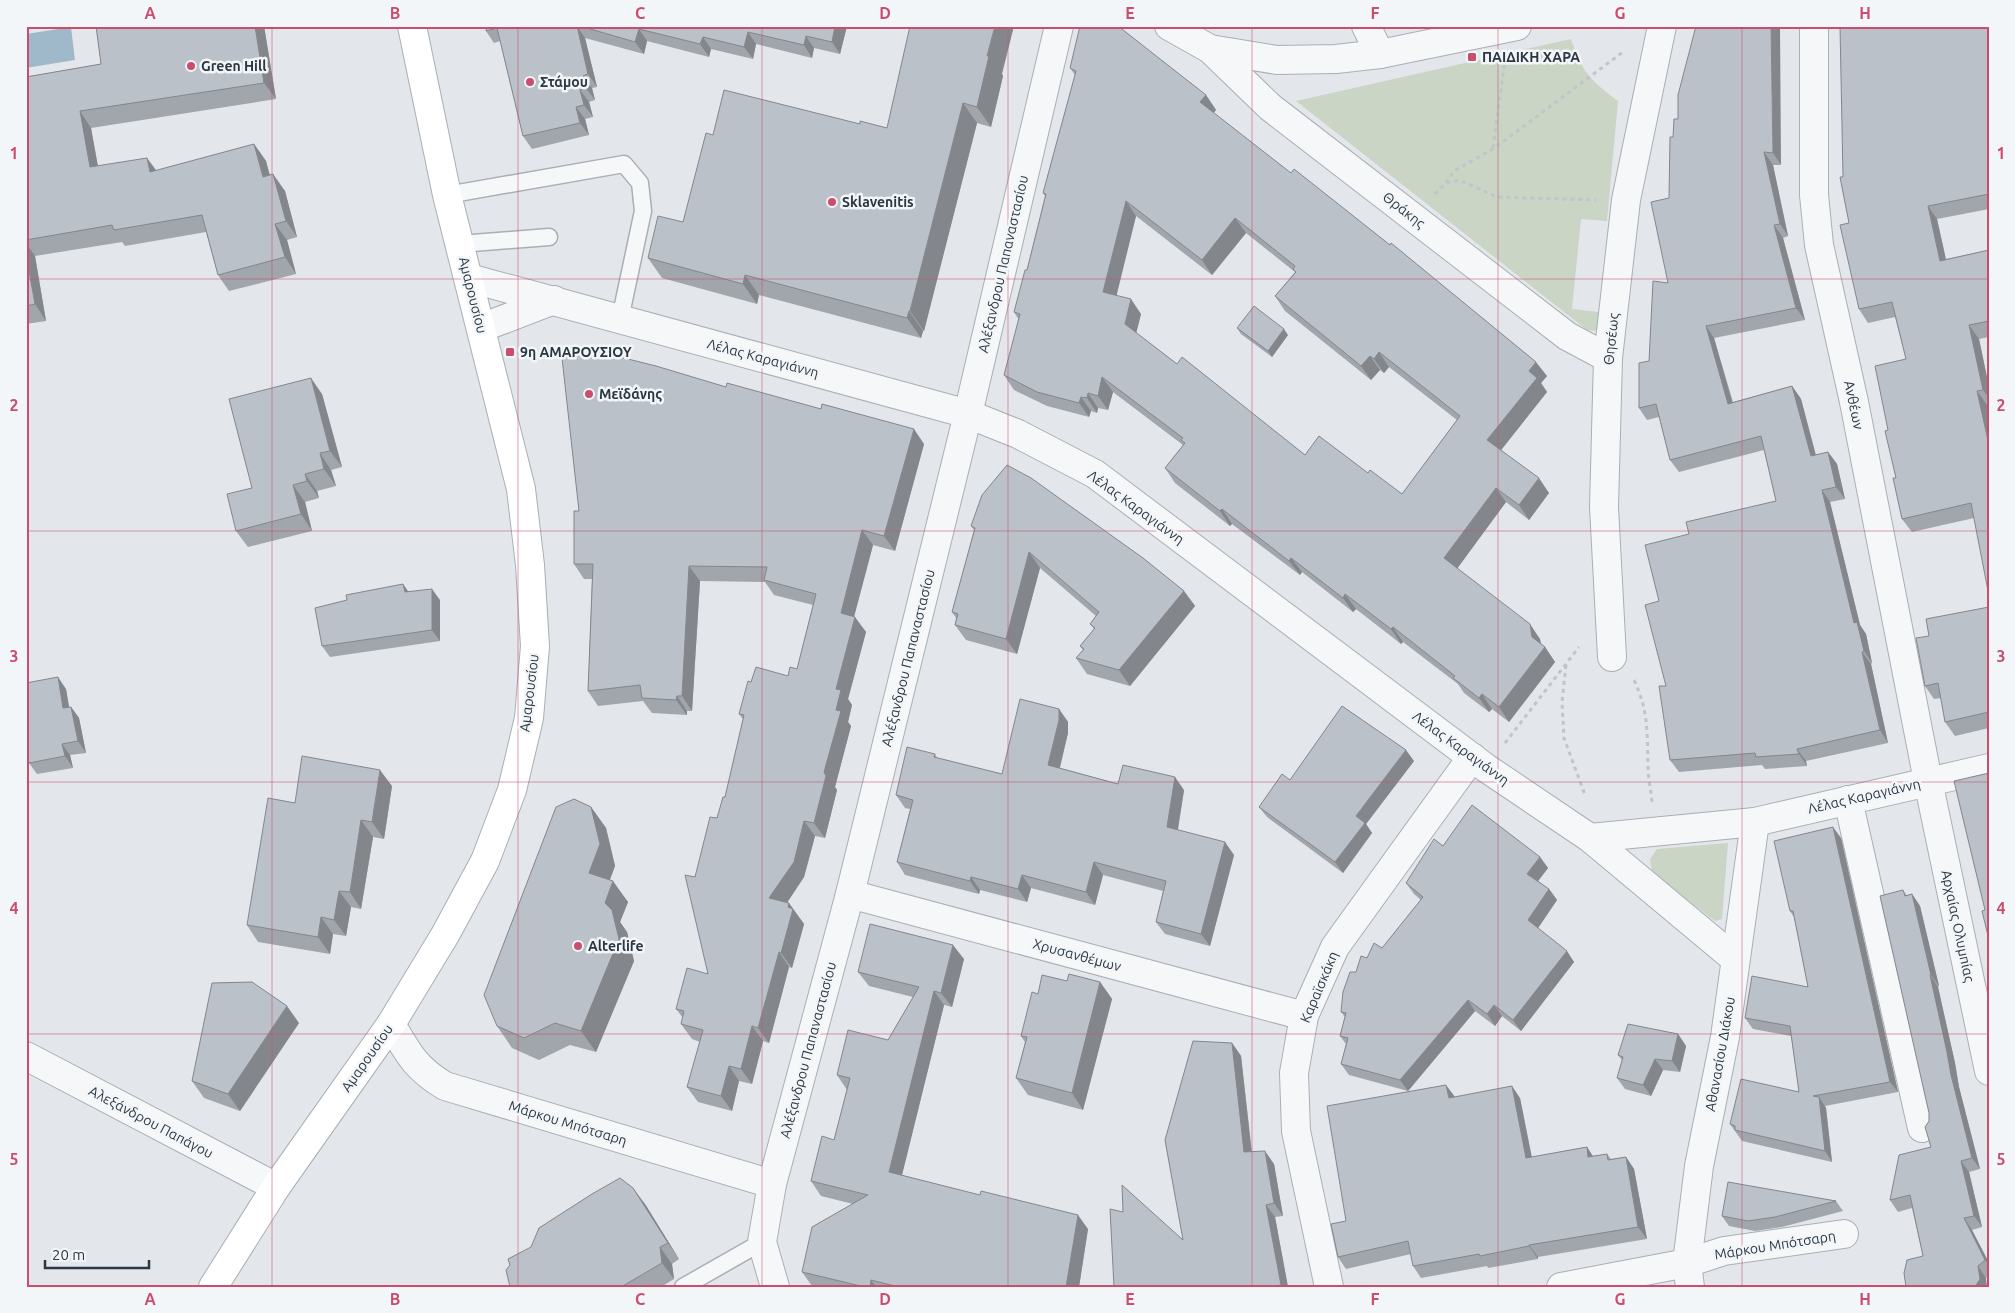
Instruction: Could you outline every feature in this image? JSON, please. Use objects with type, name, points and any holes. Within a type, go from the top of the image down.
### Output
[{"type":"main road","name":"Αμαρουσίου","points":[[213,1287],[276,1187],[391,1024],[445,935],[485,861],[512,790],[529,718],[535,646],[530,565],[522,489],[447,196],[412,26]]},
{"type":"street","name":"Αλέξανδρου Παπαναστασίου","points":[[775,1287],[762,1242],[772,1184],[850,894],[968,414],[1059,26]]},
{"type":"street","points":[[1169,26],[1210,49],[1277,60],[1336,59],[1380,54],[1513,27]]},
{"type":"street","points":[[1366,26],[1380,54]]},
{"type":"street","name":"Θησέως","points":[[1612,657],[1604,507],[1608,358],[1626,200],[1662,26]]},
{"type":"street","name":"Ανθέων","points":[[1814,26],[1814,195],[1819,245],[1854,402],[1928,781]]},
{"type":"street","name":"Θράκης","points":[[1210,49],[1270,107],[1567,336],[1608,358]]},
{"type":"street","name":"Λέλας Καραγιάννη","points":[[468,278],[968,414],[1018,434],[1095,474],[1479,763],[1597,837],[1735,959]]},
{"type":"street","points":[[481,328],[554,300]]},
{"type":"street","name":"Καραϊσκάκη","points":[[1330,1287],[1296,1131],[1294,1073],[1304,1016],[1335,947],[1479,763]]},
{"type":"street","name":"Λέλας Καραγιάννη","points":[[1597,837],[1755,822],[1989,768]]},
{"type":"street","name":"Αρχαίας Ολυμπίας","points":[[1928,781],[1989,1070]]},
{"type":"street","points":[[1848,800],[1922,1128]]},
{"type":"street","name":"Αθανασίου Διάκου","points":[[1689,1275],[1699,1166],[1725,1037],[1755,822]]},
{"type":"street","name":"Χρυσανθέμων","points":[[850,894],[1304,1016]]},
{"type":"street","name":"Μάρκου Μπότσαρη","points":[[391,1024],[413,1061],[427,1076],[444,1086],[772,1184]]},
{"type":"street","name":"Αλεξάνδρου Παπάγου","points":[[26,1056],[276,1187]]},
{"type":"street","name":"Μάρκου Μπότσαρη","points":[[1561,1287],[1689,1275],[1724,1251],[1844,1234]]},
{"type":"lane","points":[[447,196],[624,164],[640,183],[644,211],[620,319]]},
{"type":"lane","points":[[460,244],[549,237]]},
{"type":"lane","points":[[683,1287],[762,1242]]},
{"type":"path","points":[[1493,149],[1513,27]]},
{"type":"path","points":[[1412,216],[1446,183],[1454,171],[1493,149],[1626,50]]},
{"type":"path","points":[[1446,183],[1460,180],[1497,197],[1626,200]]},
{"type":"path","points":[[1479,763],[1566,663],[1609,609]]},
{"type":"path","points":[[1612,657],[1634,681],[1642,700],[1648,725],[1648,769],[1656,832]]},
{"type":"path","points":[[1566,663],[1562,702],[1564,738],[1597,837]]},
{"type":"green space","points":[[1571,39],[1583,68],[1600,87],[1618,101],[1607,221],[1581,219],[1572,309],[1599,312],[1597,331],[1587,330],[1296,101]]},
{"type":"green space","points":[[1728,843],[1722,919],[1715,921],[1652,873],[1650,859],[1657,849]]},
{"type":"water","points":[[71,27],[75,60],[26,68],[26,34]]},
{"type":"building","points":[[96,26],[255,26],[264,83],[80,111],[90,167],[147,158],[150,172],[254,144],[263,177],[273,174],[286,221],[275,224],[285,257],[218,275],[202,215],[114,230],[112,225],[26,240],[26,77],[101,64]]},
{"type":"building","points":[[487,26],[577,26],[588,74],[583,76],[586,88],[580,90],[584,105],[576,107],[580,123],[523,136],[497,28],[486,31]]},
{"type":"building","points":[[580,26],[835,26],[832,42],[806,36],[804,45],[748,32],[744,47],[703,37],[700,44],[639,29],[635,42]]},
{"type":"building","name":"Sklavenitis","points":[[910,26],[995,26],[977,107],[963,103],[907,318],[745,275],[743,284],[648,258],[658,216],[683,222],[706,133],[713,135],[724,90],[860,124],[860,121],[887,128]]},
{"type":"building","points":[[1080,26],[1118,26],[1206,95],[1200,102],[1291,173],[1294,169],[1390,245],[1391,243],[1536,362],[1529,371],[1537,378],[1487,440],[1539,478],[1519,505],[1496,488],[1444,558],[1530,624],[1532,637],[1545,647],[1499,707],[1482,694],[1479,698],[1453,678],[1455,676],[1393,627],[1391,629],[1345,594],[1343,598],[1291,558],[1289,561],[1165,468],[1185,443],[1181,440],[1183,438],[1102,377],[1098,396],[1088,393],[1087,398],[1081,397],[1079,403],[1037,392],[1004,375],[1020,314],[1014,312],[1025,270],[1027,270],[1046,194],[1043,193],[1076,71],[1070,68]],"holes":[[[1126,201],[1202,260],[1235,218],[1295,266],[1293,269],[1296,272],[1275,296],[1361,366],[1370,356],[1374,359],[1379,352],[1460,416],[1402,494],[1370,470],[1368,473],[1319,436],[1305,455],[1182,357],[1177,364],[1125,324],[1131,299],[1103,292]]]},
{"type":"building","points":[[1696,26],[1771,26],[1773,153],[1764,152],[1780,224],[1774,225],[1796,308],[1706,326],[1728,404],[1792,386],[1811,456],[1828,452],[1836,487],[1822,490],[1854,623],[1857,622],[1880,730],[1797,749],[1799,754],[1756,757],[1755,753],[1670,760],[1659,686],[1666,686],[1645,605],[1659,601],[1645,545],[1689,534],[1686,522],[1776,501],[1761,436],[1670,460],[1656,404],[1639,408],[1639,363],[1649,361],[1653,281],[1668,283],[1651,202],[1669,198],[1670,137],[1673,137],[1674,119],[1678,119],[1678,95]]},
{"type":"building","points":[[1840,26],[1989,26],[1989,194],[1928,206],[1940,261],[1989,250],[1989,321],[1969,325],[1983,390],[1977,391],[1989,445],[1989,596],[1971,503],[1902,519],[1893,478],[1896,478],[1885,431],[1888,430],[1875,366],[1906,359],[1892,302],[1859,309],[1840,225],[1849,223],[1840,177],[1843,177]]},
{"type":"building","points":[[26,254],[35,304],[26,306]]},
{"type":"building","points":[[1254,306],[1284,329],[1268,351],[1237,328]]},
{"type":"building","points":[[600,352],[726,387],[727,383],[821,409],[822,404],[914,429],[884,536],[862,530],[841,613],[855,617],[836,689],[841,690],[836,710],[841,711],[824,772],[826,776],[814,823],[804,821],[794,862],[769,898],[789,903],[788,907],[793,909],[758,1028],[752,1026],[741,1069],[729,1066],[721,1096],[687,1087],[703,1030],[681,1024],[684,1011],[676,1009],[687,968],[708,974],[685,875],[695,877],[710,817],[717,818],[723,797],[725,797],[744,715],[739,714],[748,681],[751,682],[756,667],[788,676],[790,667],[797,669],[816,594],[764,580],[767,567],[689,566],[682,696],[677,696],[676,700],[642,698],[640,685],[588,691],[593,564],[574,564],[574,511],[579,511],[562,358]]},
{"type":"building","points":[[311,378],[330,451],[320,453],[324,469],[305,474],[307,481],[293,485],[301,514],[236,531],[227,494],[252,488],[229,399]]},
{"type":"building","points":[[1007,465],[1031,478],[1143,558],[1184,591],[1119,670],[1076,658],[1084,649],[1080,646],[1095,628],[1090,624],[1099,612],[1029,552],[1006,639],[955,625],[958,614],[952,612],[975,528],[971,526],[982,495]]},
{"type":"building","points":[[403,584],[405,592],[432,589],[432,630],[322,646],[315,608],[347,600],[346,595]]},
{"type":"building","points":[[1989,607],[1989,712],[1945,722],[1938,683],[1925,686],[1916,638],[1929,636],[1926,619]]},
{"type":"building","points":[[58,677],[63,708],[71,707],[78,741],[62,744],[65,756],[29,763],[26,750],[26,683]]},
{"type":"building","points":[[1020,699],[1059,709],[1059,720],[1048,765],[1118,784],[1123,765],[1175,777],[1167,827],[1225,842],[1201,934],[1156,922],[1166,881],[1094,862],[1086,892],[1022,875],[1018,889],[971,877],[970,881],[897,862],[913,800],[896,795],[907,747],[935,754],[934,757],[1002,774]]},
{"type":"building","points":[[1342,706],[1406,750],[1356,816],[1365,823],[1335,862],[1259,807],[1282,774],[1290,780]]},
{"type":"building","points":[[302,756],[380,770],[372,822],[361,820],[350,892],[339,891],[334,920],[321,917],[318,937],[247,925],[268,798],[295,803]]},
{"type":"building","points":[[1989,773],[1989,940],[1982,911],[1985,910],[1954,781]]},
{"type":"building","name":"Alterlife","points":[[574,799],[591,807],[600,844],[589,873],[613,881],[605,903],[612,910],[619,939],[581,1031],[555,1023],[524,1038],[497,1026],[484,995],[556,807]]},
{"type":"building","points":[[1472,805],[1540,857],[1527,874],[1549,889],[1528,920],[1567,951],[1513,1020],[1494,1005],[1487,1014],[1468,1000],[1400,1080],[1341,1064],[1348,1038],[1340,1036],[1346,1013],[1341,1012],[1343,992],[1350,972],[1356,972],[1361,956],[1367,958],[1374,943],[1382,948],[1423,897],[1406,883],[1434,839],[1443,846]]},
{"type":"building","points":[[1833,827],[1890,1082],[1813,1096],[1819,1097],[1825,1151],[1735,1130],[1735,1126],[1730,1124],[1741,1079],[1799,1092],[1790,1026],[1745,1018],[1752,976],[1808,987],[1793,911],[1790,911],[1774,841]]},
{"type":"building","points":[[1903,890],[1905,896],[1912,894],[1931,975],[1951,1075],[1972,1158],[1961,1161],[1974,1216],[1964,1218],[1985,1260],[1978,1266],[1980,1279],[1975,1287],[1906,1287],[1904,1273],[1907,1260],[1923,1256],[1910,1195],[1890,1200],[1899,1155],[1931,1147],[1925,1127],[1929,1121],[1929,1113],[1880,896]]},
{"type":"building","points":[[870,924],[953,945],[941,993],[934,991],[889,1172],[980,1195],[981,1191],[1078,1215],[1066,1287],[899,1287],[871,1280],[870,1287],[865,1287],[802,1272],[812,1227],[868,1195],[811,1181],[822,1136],[834,1140],[850,1078],[837,1075],[848,1030],[888,1040],[919,987],[858,972]]},
{"type":"building","points":[[1069,974],[1100,982],[1072,1093],[1016,1078],[1027,1037],[1021,1036],[1032,992],[1038,994],[1042,975],[1067,981]]},
{"type":"building","points":[[252,982],[287,1006],[228,1094],[192,1081],[212,983]]},
{"type":"building","points":[[1628,1024],[1678,1034],[1672,1061],[1655,1059],[1643,1085],[1617,1078],[1623,1057],[1618,1055]]},
{"type":"building","points":[[1193,1041],[1232,1043],[1244,1152],[1265,1151],[1274,1203],[1266,1205],[1281,1285],[1270,1287],[1114,1287],[1110,1209],[1123,1212],[1122,1185],[1183,1240],[1165,1140]]},
{"type":"building","points":[[1446,1085],[1449,1098],[1512,1086],[1526,1158],[1587,1147],[1588,1157],[1607,1154],[1608,1160],[1626,1157],[1638,1227],[1529,1245],[1480,1256],[1479,1254],[1413,1266],[1408,1241],[1338,1257],[1331,1224],[1346,1221],[1327,1106]]},
{"type":"building","points":[[620,1178],[633,1188],[668,1243],[660,1247],[662,1263],[621,1287],[510,1287],[506,1270],[510,1265],[508,1259],[531,1247],[539,1228]]},
{"type":"building","points":[[1728,1182],[1836,1201],[1775,1217],[1748,1221],[1722,1216]]},
{"type":"place","name":"ΠΑΙΔΙΚΗ ΧΑΡΑ","points":[[1472,57]]},
{"type":"place","name":"Green Hill","points":[[191,66]]},
{"type":"place","name":"Στάμου","points":[[530,82]]},
{"type":"place","name":"Sklavenitis","points":[[832,202]]},
{"type":"place","name":"9η ΑΜΑΡΟΥΣΙΟΥ","points":[[510,352]]},
{"type":"place","name":"Μεϊδάνης","points":[[589,394]]},
{"type":"place","name":"Alterlife","points":[[578,946]]}]
